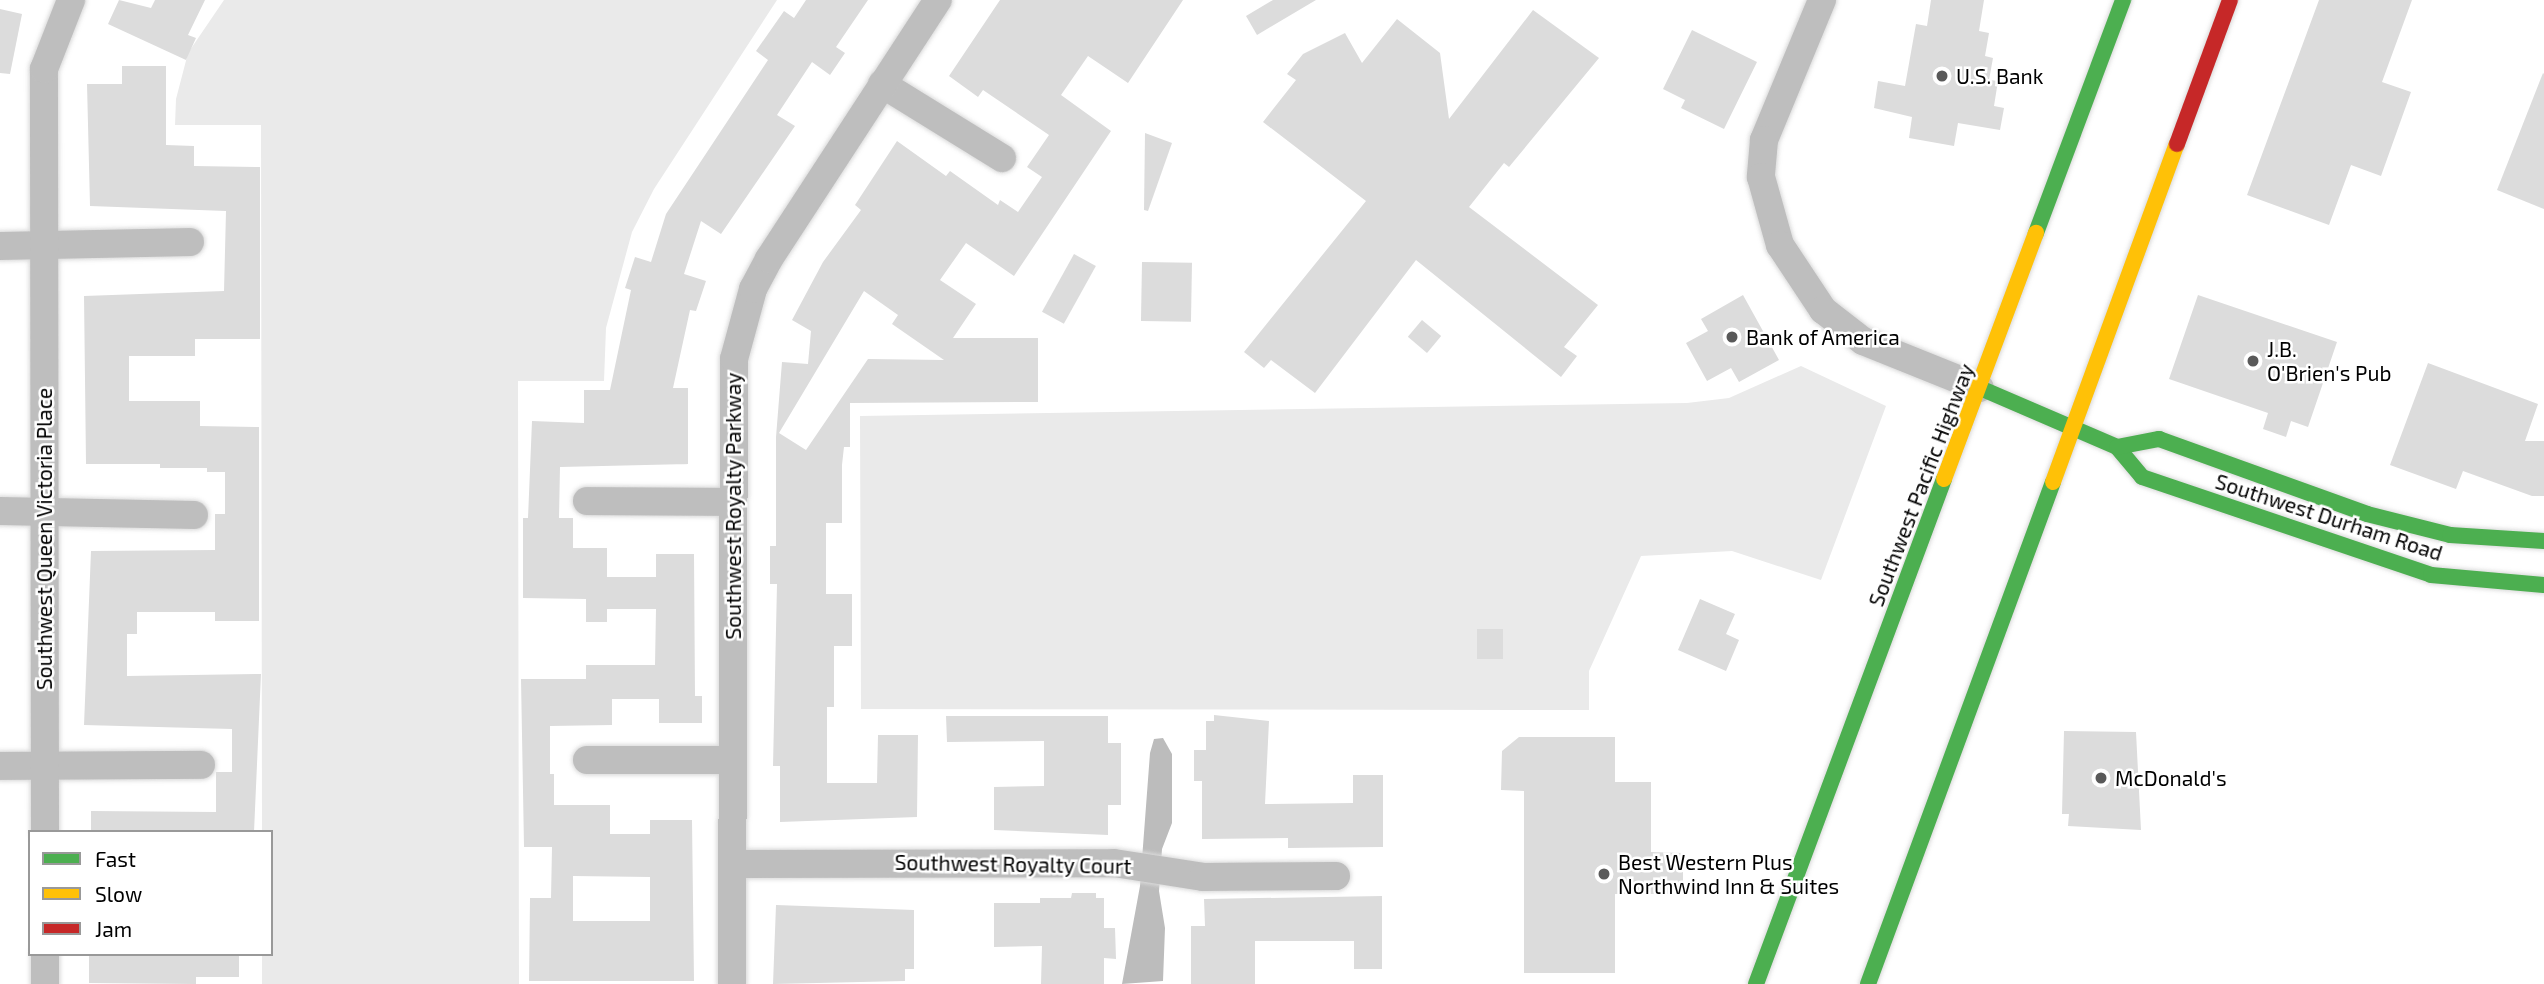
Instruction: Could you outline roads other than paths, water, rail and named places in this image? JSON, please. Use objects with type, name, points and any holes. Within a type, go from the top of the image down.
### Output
[{"type":"main road","name":"Southwest Pacific Highway","points":[[1756,984],[2123,0]]},
{"type":"main road","points":[[1868,984],[2230,0]]},
{"type":"main road","name":"Southwest Durham Road","points":[[1980,388],[2073,424],[2117,447],[2142,477],[2431,575],[2544,585]]},
{"type":"main road","name":"Southwest Durham Road","points":[[2117,447],[2159,439],[2367,514],[2450,535],[2544,541]]},
{"type":"street","name":"Southwest Queen Victoria Place","points":[[45,830],[41,246],[44,69],[71,0]]},
{"type":"street","name":"Southwest Royalty Parkway","points":[[732,984],[734,359],[754,289],[806,198],[938,0]]},
{"type":"street","points":[[1822,0],[1764,140],[1761,177],[1780,245],[1823,310],[1863,341],[1980,388]]},
{"type":"street","points":[[882,84],[1002,158]]},
{"type":"street","points":[[0,246],[190,242]]},
{"type":"street","points":[[587,502],[732,502]]},
{"type":"street","points":[[0,511],[194,515]]},
{"type":"street","points":[[587,760],[732,760]]},
{"type":"street","points":[[0,766],[201,765]]},
{"type":"street","name":"Southwest Royalty Court","points":[[732,864],[1138,865],[1181,874],[1336,876]]},
{"type":"street","points":[[45,956],[45,984]]},
{"type":"place","name":"U.S. Bank","points":[[1942,76]]},
{"type":"place","name":"Bank of America","points":[[1732,337]]},
{"type":"place","name":"J.B. O'Brien's Pub","points":[[2253,361]]},
{"type":"place","name":"McDonald's","points":[[2101,778]]},
{"type":"place","name":"Best Western Plus Northwind Inn & Suites","points":[[1604,874]]}]
